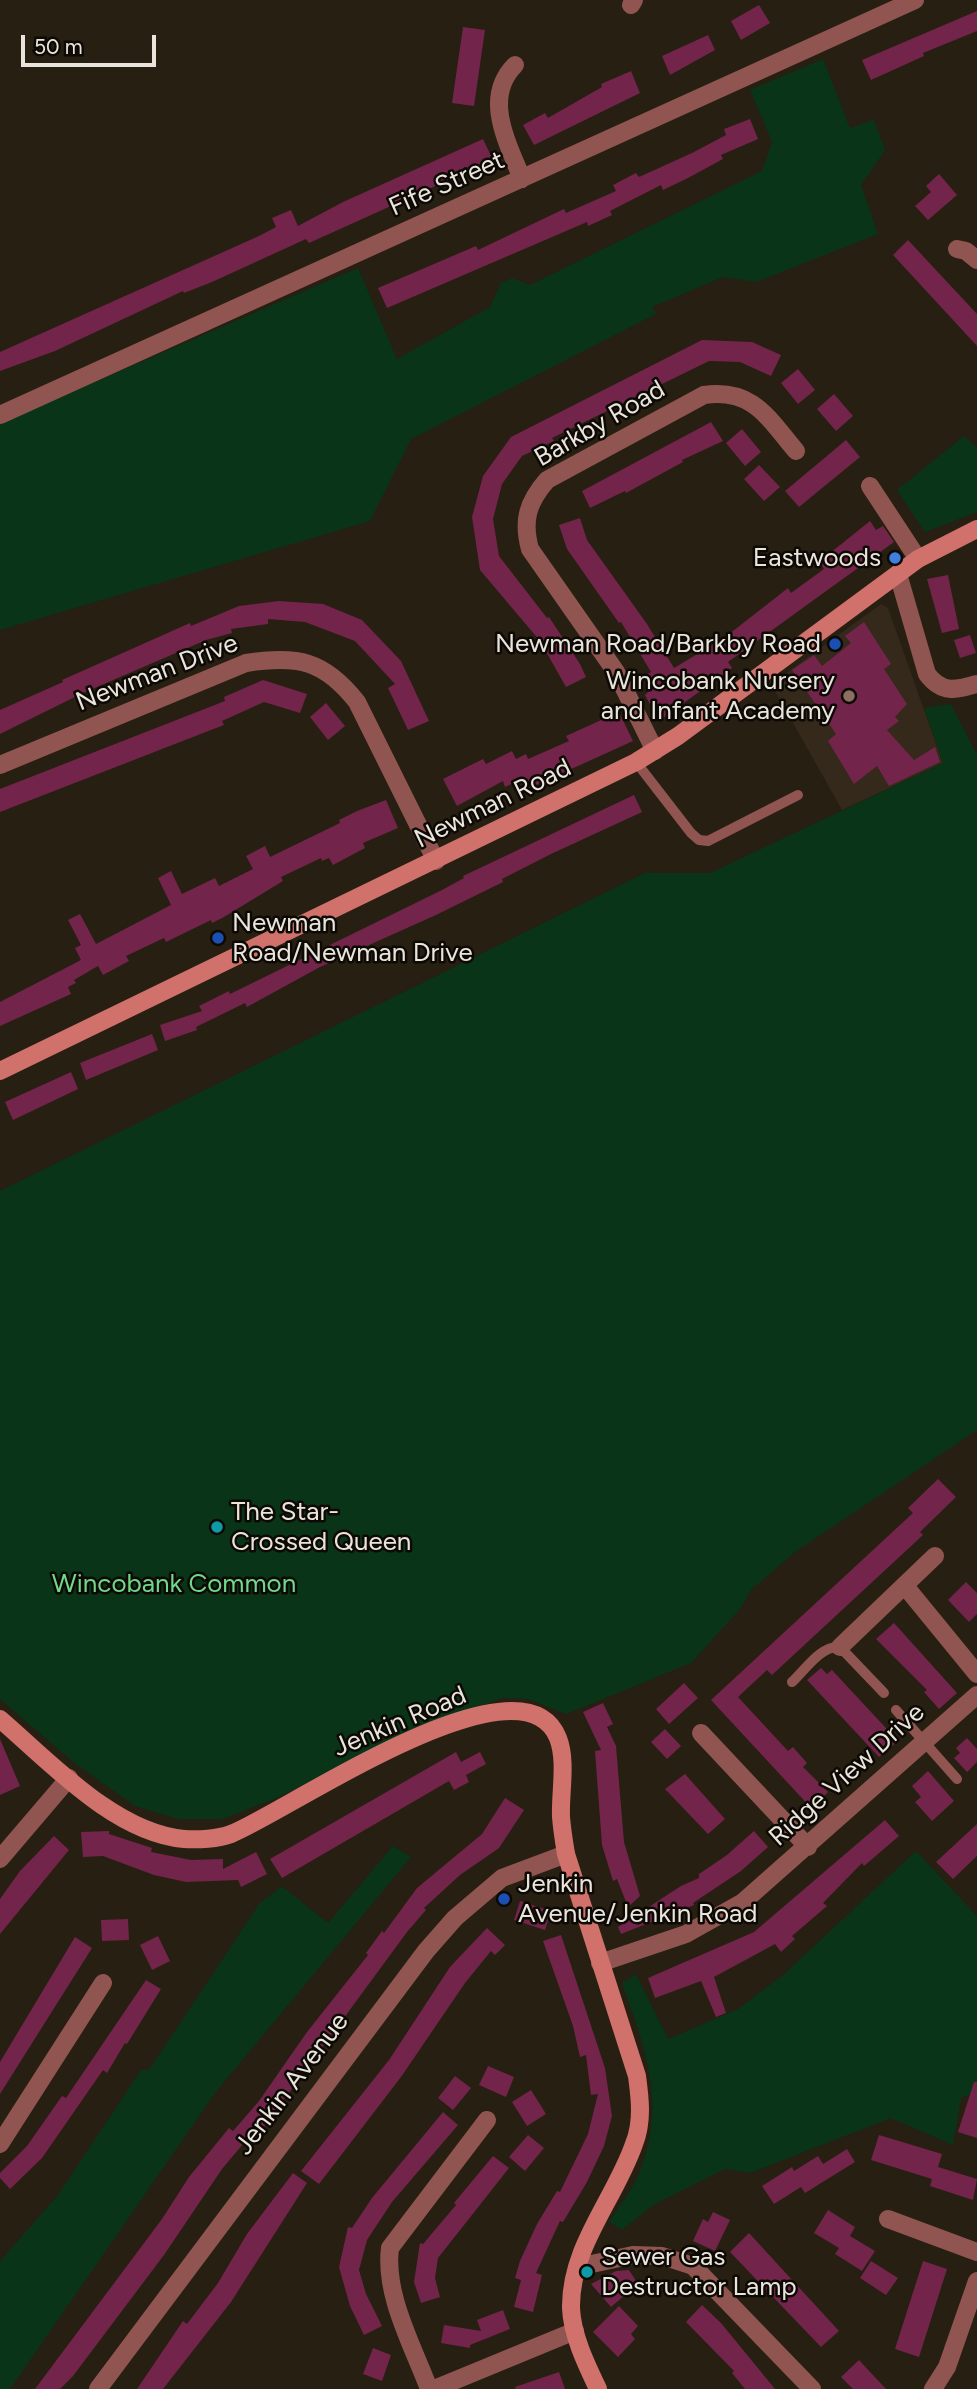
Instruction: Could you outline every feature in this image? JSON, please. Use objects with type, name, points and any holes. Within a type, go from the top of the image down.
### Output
[{"type":"street","name":"Fife Street","points":[[0,415],[915,0]]},
{"type":"street","points":[[515,65],[502,81],[497,107],[522,179]]},
{"type":"street","points":[[957,249],[966,251],[977,260]]},
{"type":"street","name":"Barkby Road","points":[[655,751],[616,672],[530,549],[526,523],[533,496],[547,480],[704,396],[719,393],[752,402],[796,451]]},
{"type":"street","points":[[870,486],[918,559]]},
{"type":"street","name":"Newman Road","points":[[0,1071],[636,762],[655,751],[918,559],[977,529]]},
{"type":"street","points":[[898,574],[928,674],[939,687],[945,689],[956,690],[977,684]]},
{"type":"street","name":"Newman Drive","points":[[0,765],[246,663],[273,659],[300,660],[321,668],[341,682],[357,702],[436,861]]},
{"type":"street","points":[[840,1647],[935,1556]]},
{"type":"street","points":[[905,1586],[977,1674]]},
{"type":"street","name":"Ridge View Drive","points":[[600,1963],[686,1934],[717,1920],[743,1902],[977,1695]]},
{"type":"street","name":"Jenkin Road","points":[[0,1719],[69,1778],[132,1824],[162,1835],[185,1839],[228,1835],[360,1764],[425,1733],[494,1711],[517,1710],[534,1713],[547,1721],[558,1737],[562,1756],[561,1818],[566,1854],[637,2076],[639,2122],[635,2144],[597,2216],[578,2267],[572,2298],[575,2330],[598,2389]]},
{"type":"street","points":[[701,1733],[808,1847]]},
{"type":"street","points":[[0,1859],[69,1778]]},
{"type":"street","name":"Jenkin Avenue","points":[[98,2389],[426,1951],[463,1910],[502,1878],[566,1854]]},
{"type":"street","points":[[0,2144],[103,1983]]},
{"type":"street","points":[[487,2120],[390,2248],[389,2269],[396,2303],[431,2389],[575,2330]]},
{"type":"street","points":[[888,2219],[977,2252]]},
{"type":"street","points":[[578,2267],[633,2255],[662,2256],[693,2266],[812,2389]]},
{"type":"street","points":[[933,2389],[971,2322],[977,2281]]},
{"type":"lane","points":[[636,762],[691,834],[699,840],[708,841],[798,794]]},
{"type":"lane","points":[[792,1682],[825,1649],[840,1647],[884,1693]]},
{"type":"lane","points":[[896,1710],[957,1779]]},
{"type":"shaded area","name":"Wincobank Nursery and Infant Academy","points":[[881,604],[888,608],[943,763],[842,810],[771,684]]},
{"type":"green space","points":[[823,59],[850,128],[874,120],[885,150],[861,185],[878,234],[756,282],[723,277],[652,307],[656,314],[411,439],[370,521],[0,630],[0,423],[358,268],[397,359],[490,307],[501,283],[512,278],[530,285],[762,171],[772,142],[750,90]]},
{"type":"green space","points":[[964,436],[977,447],[977,512],[925,532],[897,490]]},
{"type":"green space","name":"Wincobank Common","points":[[951,704],[977,755],[977,1430],[795,1552],[751,1590],[741,1608],[691,1663],[566,1714],[528,1699],[503,1698],[414,1729],[277,1798],[222,1819],[178,1819],[135,1806],[73,1762],[0,1699],[0,1191],[645,873],[710,873],[943,763],[924,708]]},
{"type":"green space","points":[[393,1846],[411,1857],[215,2093],[10,2389],[0,2389],[0,2261],[58,2195],[141,2070],[149,2070],[259,1904],[282,1886],[328,1923]]},
{"type":"green space","points":[[916,1851],[977,1916],[977,2091],[961,2098],[953,2145],[891,2118],[750,2173],[725,2169],[653,2205],[622,2230],[609,2222],[640,2171],[652,2122],[650,2076],[622,1983],[636,1974],[668,2039],[738,2009],[783,1975]]},
{"type":"building","points":[[759,5],[770,23],[741,40],[731,21]]},
{"type":"building","points":[[977,11],[977,31],[923,53],[924,56],[871,80],[862,60]]},
{"type":"building","points":[[463,27],[485,30],[474,106],[452,103]]},
{"type":"building","points":[[708,35],[715,50],[670,75],[662,56]]},
{"type":"building","points":[[631,71],[640,93],[534,145],[523,125],[545,113],[548,118],[602,87],[601,84]]},
{"type":"building","points":[[750,119],[758,139],[721,155],[723,159],[688,178],[663,190],[661,185],[610,211],[612,215],[588,226],[587,222],[387,308],[378,288],[476,246],[478,250],[564,209],[566,213],[616,191],[613,185],[636,173],[639,177],[692,153],[726,135],[724,129]]},
{"type":"building","points":[[483,139],[493,160],[309,243],[306,239],[212,282],[184,293],[183,291],[55,351],[0,371],[0,352],[259,236],[276,227],[272,218],[291,210],[298,226],[343,202]]},
{"type":"building","points":[[939,174],[957,195],[928,220],[915,206],[931,192],[926,186]]},
{"type":"building","points":[[908,240],[977,314],[977,346],[893,255]]},
{"type":"building","points":[[702,340],[752,342],[781,355],[771,376],[740,362],[709,361],[552,438],[554,441],[522,456],[502,484],[493,519],[499,556],[547,618],[549,617],[580,664],[586,677],[566,687],[540,641],[480,570],[472,517],[483,476],[511,437]]},
{"type":"building","points":[[798,369],[815,390],[798,404],[781,383]]},
{"type":"building","points":[[834,394],[853,416],[836,431],[817,409]]},
{"type":"building","points":[[711,422],[723,441],[682,460],[683,462],[626,493],[625,491],[590,508],[582,491]]},
{"type":"building","points":[[742,429],[761,452],[745,466],[726,443]]},
{"type":"building","points":[[846,440],[860,457],[799,507],[785,491]]},
{"type":"building","points":[[759,465],[780,487],[764,501],[744,479]]},
{"type":"building","points":[[580,518],[587,540],[647,624],[674,668],[724,638],[788,588],[791,593],[824,569],[819,562],[870,521],[876,530],[883,526],[894,542],[728,662],[732,668],[659,721],[645,695],[651,689],[645,676],[651,672],[621,622],[619,623],[567,549],[559,525]]},
{"type":"building","points":[[948,575],[959,629],[942,633],[927,579]]},
{"type":"building","points":[[279,601],[323,604],[362,620],[401,661],[429,721],[408,730],[388,688],[395,684],[355,641],[305,622],[268,619],[268,624],[231,629],[232,633],[206,640],[83,693],[0,734],[0,710],[63,682],[62,680],[190,623],[191,626],[239,606]]},
{"type":"building","points":[[864,622],[891,664],[884,669],[907,704],[895,717],[899,721],[887,730],[914,760],[935,747],[940,762],[889,786],[877,766],[854,784],[828,741],[836,734],[792,670],[814,655],[822,666],[851,643],[845,636]]},
{"type":"building","points":[[970,635],[976,653],[960,658],[954,640]]},
{"type":"building","points":[[263,680],[307,694],[300,713],[264,702],[222,721],[224,725],[0,812],[0,789],[225,701],[224,697]]},
{"type":"building","points":[[326,703],[345,726],[328,740],[310,717]]},
{"type":"building","points":[[619,712],[633,741],[525,790],[520,780],[505,787],[503,781],[457,806],[443,779],[483,759],[486,764],[512,751],[516,759],[526,754],[528,759],[569,741],[566,736]]},
{"type":"building","points":[[634,795],[642,812],[551,854],[502,879],[503,882],[436,915],[320,967],[247,1007],[245,1003],[196,1027],[197,1030],[165,1041],[160,1025],[202,1011],[199,1006],[229,991],[230,994],[442,890],[464,878],[463,876]]},
{"type":"building","points":[[386,800],[398,828],[363,843],[365,848],[333,865],[329,858],[322,861],[321,858],[281,877],[283,881],[224,917],[212,923],[211,920],[166,942],[164,938],[126,956],[129,961],[103,975],[98,966],[74,980],[76,983],[68,987],[71,994],[0,1026],[0,1002],[81,960],[75,948],[81,945],[68,920],[80,914],[96,944],[171,905],[158,878],[171,871],[182,894],[215,878],[219,886],[253,869],[246,856],[265,846],[270,857],[340,823],[339,820],[357,811]]},
{"type":"building","points":[[152,1034],[158,1050],[86,1080],[80,1063]]},
{"type":"building","points":[[71,1072],[78,1089],[13,1120],[5,1102]]},
{"type":"building","points":[[938,1479],[956,1497],[920,1532],[923,1535],[772,1675],[767,1670],[738,1697],[788,1751],[793,1747],[807,1763],[803,1767],[828,1792],[812,1809],[711,1700],[913,1513],[908,1508]]},
{"type":"building","points":[[966,1582],[977,1593],[977,1614],[969,1622],[948,1600]]},
{"type":"building","points":[[894,1623],[957,1693],[939,1709],[924,1692],[927,1690],[876,1639]]},
{"type":"building","points":[[821,1668],[827,1674],[832,1670],[898,1741],[879,1757],[807,1680]]},
{"type":"building","points":[[684,1683],[698,1698],[669,1724],[656,1709]]},
{"type":"building","points":[[603,1703],[613,1724],[607,1727],[616,1746],[624,1842],[640,1896],[628,1907],[617,1879],[613,1881],[602,1845],[595,1751],[601,1750],[583,1712]]},
{"type":"building","points":[[665,1729],[681,1746],[667,1759],[651,1742]]},
{"type":"building","points":[[967,1738],[977,1749],[977,1762],[967,1772],[954,1758],[960,1753],[956,1748]]},
{"type":"building","points":[[0,1739],[20,1786],[0,1795]]},
{"type":"building","points":[[456,1752],[461,1762],[480,1752],[486,1764],[466,1775],[469,1782],[454,1790],[449,1781],[282,1878],[270,1859]]},
{"type":"building","points":[[928,1771],[954,1801],[932,1821],[915,1802],[921,1797],[912,1786]]},
{"type":"building","points":[[685,1774],[725,1819],[708,1834],[665,1789]]},
{"type":"building","points":[[505,1798],[524,1810],[499,1848],[460,1875],[424,1908],[426,1910],[258,2135],[254,2131],[222,2169],[164,2255],[73,2376],[60,2389],[35,2389],[162,2219],[189,2177],[229,2128],[233,2131],[259,2101],[307,2032],[368,1955],[366,1953],[382,1931],[384,1933],[417,1888],[482,1834]]},
{"type":"building","points":[[885,1820],[899,1836],[864,1866],[862,1863],[823,1903],[827,1906],[792,1936],[795,1939],[781,1952],[775,1944],[714,1977],[726,2013],[716,2017],[701,1981],[655,1998],[648,1978],[754,1932]]},
{"type":"building","points":[[977,1824],[977,1856],[953,1879],[936,1862]]},
{"type":"building","points":[[109,1831],[109,1834],[152,1848],[151,1852],[191,1860],[223,1859],[223,1869],[256,1852],[267,1874],[241,1887],[238,1880],[186,1882],[154,1875],[103,1856],[83,1857],[81,1832]]},
{"type":"building","points":[[754,1831],[768,1847],[741,1871],[693,1903],[694,1905],[621,1934],[618,1927],[681,1886],[699,1878],[699,1874],[727,1855]]},
{"type":"building","points":[[54,1836],[69,1850],[0,1934],[0,1899],[20,1871]]},
{"type":"building","points":[[520,1901],[551,1911],[545,1930],[514,1920]]},
{"type":"building","points":[[128,1919],[129,1940],[102,1941],[101,1920]]},
{"type":"building","points":[[487,1928],[505,1945],[495,1955],[491,1951],[465,1983],[401,2077],[319,2184],[301,2171],[389,2060],[450,1967]]},
{"type":"building","points":[[561,1935],[605,2068],[612,2116],[604,2146],[587,2182],[563,2222],[560,2221],[536,2273],[542,2275],[533,2312],[514,2307],[521,2280],[515,2278],[520,2261],[537,2224],[557,2191],[560,2192],[588,2134],[598,2094],[591,2095],[586,2055],[580,2057],[573,2026],[543,1941]]},
{"type":"building","points":[[158,1936],[170,1961],[152,1970],[140,1945]]},
{"type":"building","points":[[75,1937],[92,1948],[0,2094],[0,2062]]},
{"type":"building","points":[[146,1980],[161,1989],[127,2044],[125,2043],[107,2073],[103,2070],[42,2158],[10,2189],[0,2178],[0,2173],[27,2146],[62,2096],[66,2098]]},
{"type":"building","points":[[488,2066],[514,2077],[506,2097],[479,2085]]},
{"type":"building","points":[[455,2076],[471,2088],[453,2110],[438,2098]]},
{"type":"building","points":[[974,2082],[977,2082],[977,2138],[958,2132]]},
{"type":"building","points":[[531,2090],[546,2114],[527,2126],[512,2102]]},
{"type":"building","points":[[443,2112],[458,2125],[392,2202],[367,2240],[359,2270],[366,2294],[382,2326],[364,2335],[350,2306],[339,2267],[348,2227],[352,2228],[372,2198]]},
{"type":"building","points":[[528,2135],[544,2148],[525,2171],[509,2157]]},
{"type":"building","points":[[879,2135],[942,2154],[938,2167],[977,2179],[973,2200],[930,2186],[932,2179],[871,2160]]},
{"type":"building","points":[[847,2149],[855,2162],[805,2193],[801,2187],[774,2204],[762,2186],[792,2167],[794,2171],[818,2156],[823,2164]]},
{"type":"building","points":[[493,2156],[509,2168],[438,2258],[435,2278],[440,2297],[421,2303],[414,2282],[420,2243],[423,2244],[456,2205],[454,2203]]},
{"type":"building","points":[[293,2173],[307,2183],[231,2302],[163,2389],[137,2389],[183,2321],[187,2324],[218,2283],[247,2234]]},
{"type":"building","points":[[828,2210],[855,2227],[850,2236],[875,2251],[862,2271],[835,2254],[839,2248],[814,2233]]},
{"type":"building","points":[[713,2212],[730,2220],[715,2251],[693,2241],[703,2219],[708,2222]]},
{"type":"building","points":[[749,2233],[839,2331],[821,2347],[730,2252]]},
{"type":"building","points":[[871,2261],[898,2278],[886,2295],[860,2278]]},
{"type":"building","points":[[923,2261],[947,2269],[919,2357],[895,2349]]},
{"type":"building","points":[[629,2270],[638,2284],[611,2307],[591,2284],[616,2271]]},
{"type":"building","points":[[702,2305],[721,2323],[775,2389],[745,2389],[732,2373],[734,2371],[686,2322]]},
{"type":"building","points":[[619,2306],[638,2326],[631,2334],[635,2339],[618,2357],[593,2332]]},
{"type":"building","points":[[503,2310],[510,2329],[470,2345],[470,2348],[441,2343],[444,2325],[481,2331],[477,2320]]},
{"type":"building","points":[[373,2348],[391,2355],[382,2381],[363,2374]]},
{"type":"building","points":[[859,2360],[886,2389],[853,2389],[841,2377]]},
{"type":"building","points":[[559,2372],[565,2389],[515,2387]]},
{"type":"place","name":"Eastwoods","points":[[895,558]]},
{"type":"place","name":"Newman Road/Barkby Road","points":[[835,644]]},
{"type":"place","name":"Wincobank Nursery and Infant Academy","points":[[849,696]]},
{"type":"place","name":"Newman Road/Newman Drive","points":[[218,938]]},
{"type":"place","name":"The Star- Crossed Queen","points":[[217,1527]]},
{"type":"place","name":"Jenkin Avenue/Jenkin Road","points":[[504,1899]]},
{"type":"place","name":"Sewer Gas Destructor Lamp","points":[[587,2272]]}]
